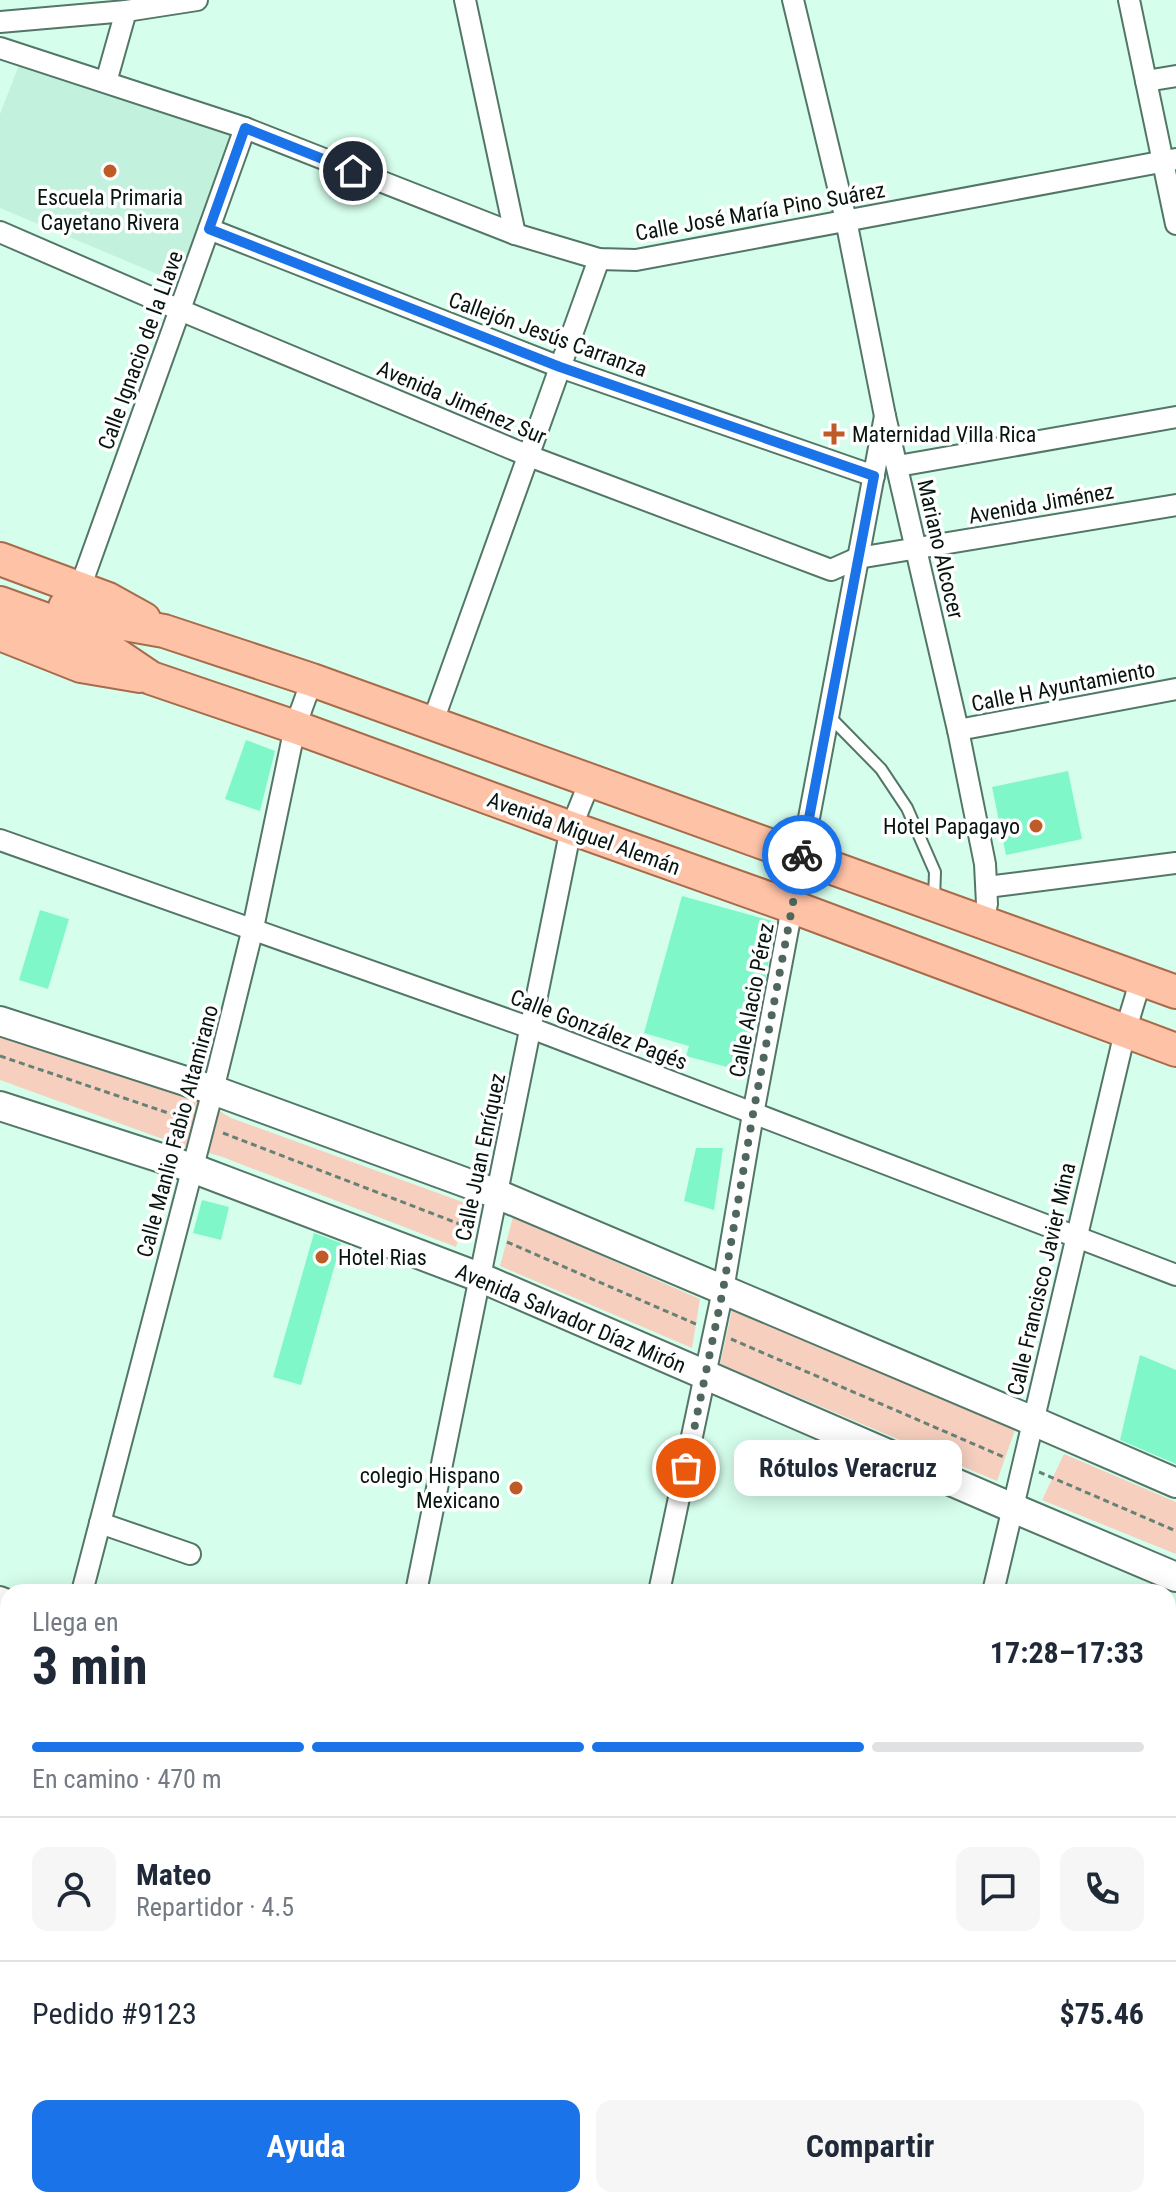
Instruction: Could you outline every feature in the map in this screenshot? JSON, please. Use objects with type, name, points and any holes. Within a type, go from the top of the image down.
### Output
[{"type":"main road","points":[[0,559],[108,599],[164,631]]},
{"type":"main road","points":[[0,583],[96,619],[164,631],[312,680],[1176,992]]},
{"type":"main road","name":"Avenida Miguel Alemán","points":[[0,603],[86,634],[151,678],[793,907],[1176,1050]]},
{"type":"main road","points":[[0,634],[81,666],[151,678]]},
{"type":"main road","points":[[0,1021],[213,1090],[497,1194],[1176,1483]]},
{"type":"main road","name":"Avenida Salvador Díaz Mirón","points":[[0,1106],[192,1168],[479,1277],[1176,1577]]},
{"type":"street","points":[[0,22],[126,11],[154,4],[197,0]]},
{"type":"street","points":[[465,0],[515,234]]},
{"type":"street","name":"Mariano Alcocer","points":[[793,0],[846,220],[885,416],[958,730],[985,864],[987,904],[982,922]]},
{"type":"street","points":[[1129,0],[1146,81],[1169,160],[1176,224]]},
{"type":"street","points":[[106,82],[126,11]]},
{"type":"street","name":"Calle José María Pino Suárez","points":[[0,48],[245,128],[515,234],[599,259],[636,260],[1169,160]]},
{"type":"street","points":[[1146,81],[1176,76]]},
{"type":"street","name":"Calle Ignacio de la Llave","points":[[80,588],[245,128]]},
{"type":"street","name":"Callejón Jesús Carranza","points":[[209,229],[560,367],[874,476]]},
{"type":"street","name":"Avenida Jiménez Sur","points":[[0,232],[529,456],[831,570],[858,558],[915,549]]},
{"type":"street","points":[[432,724],[599,259]]},
{"type":"street","name":"Calle Alacio Pérez","points":[[661,1584],[707,1375],[753,1114],[885,416]]},
{"type":"street","points":[[898,466],[1176,417]]},
{"type":"street","name":"Avenida Jiménez","points":[[915,549],[1176,505]]},
{"type":"street","name":"Calle Manlio Fabio Altamirano","points":[[84,1584],[253,928],[295,727],[312,680]]},
{"type":"street","name":"Calle H Ayuntamiento","points":[[958,730],[1176,689]]},
{"type":"street","name":"Calle Juan Enríquez","points":[[418,1584],[571,828],[590,781]]},
{"type":"street","name":"Calle González Pagés","points":[[0,840],[531,1028],[1176,1275]]},
{"type":"street","points":[[987,887],[1176,863]]},
{"type":"street","name":"Calle Francisco Javier Mina","points":[[995,1584],[1125,1032],[1141,979]]},
{"type":"street","points":[[100,1523],[190,1554]]},
{"type":"lane","points":[[828,715],[881,769],[907,808],[935,872],[934,905]]},
{"type":"path","points":[[0,1056],[204,1125],[488,1235],[1176,1531]]},
{"type":"shaded area","name":"Escuela Primaria Cayetano Rivera","points":[[19,65],[234,134],[181,284],[0,208],[0,114]]},
{"type":"shaded area","points":[[0,1035],[197,1097],[231,1118],[468,1204],[456,1247],[220,1156],[185,1147],[0,1080]]},
{"type":"shaded area","points":[[513,1217],[700,1299],[692,1348],[500,1266]]},
{"type":"shaded area","points":[[732,1310],[1016,1427],[997,1481],[720,1364]]},
{"type":"shaded area","points":[[1064,1454],[1176,1502],[1176,1554],[1042,1500]]},
{"type":"building","points":[[246,740],[275,751],[260,811],[225,799]]},
{"type":"building","points":[[1068,771],[1082,839],[1006,855],[992,787]]},
{"type":"building","points":[[682,896],[776,922],[762,997],[742,1071],[686,1056],[689,1046],[644,1033]]},
{"type":"building","points":[[40,910],[69,919],[48,989],[19,980]]},
{"type":"building","points":[[696,1148],[723,1148],[714,1210],[684,1201]]},
{"type":"building","points":[[202,1200],[229,1207],[221,1240],[193,1233]]},
{"type":"building","points":[[314,1233],[341,1243],[301,1385],[273,1377]]},
{"type":"building","points":[[1140,1355],[1176,1370],[1176,1464],[1120,1440]]},
{"type":"way so far","points":[[686,1468],[707,1375],[802,855]]},
{"type":"place","name":"Escuela Primaria Cayetano Rivera","points":[[110,171]]},
{"type":"place","name":"Maternidad Villa Rica","points":[[834,434]]},
{"type":"place","name":"Hotel Papagayo","points":[[1036,826]]},
{"type":"place","name":"Hotel Rias","points":[[322,1257]]},
{"type":"place","name":"Rótulos Veracruz","points":[[686,1468]]},
{"type":"place","name":"colegio Hispano Mexicano","points":[[516,1488]]},
{"type":"route","points":[[353,171],[245,128],[209,229],[560,367],[874,476],[802,855]]}]
